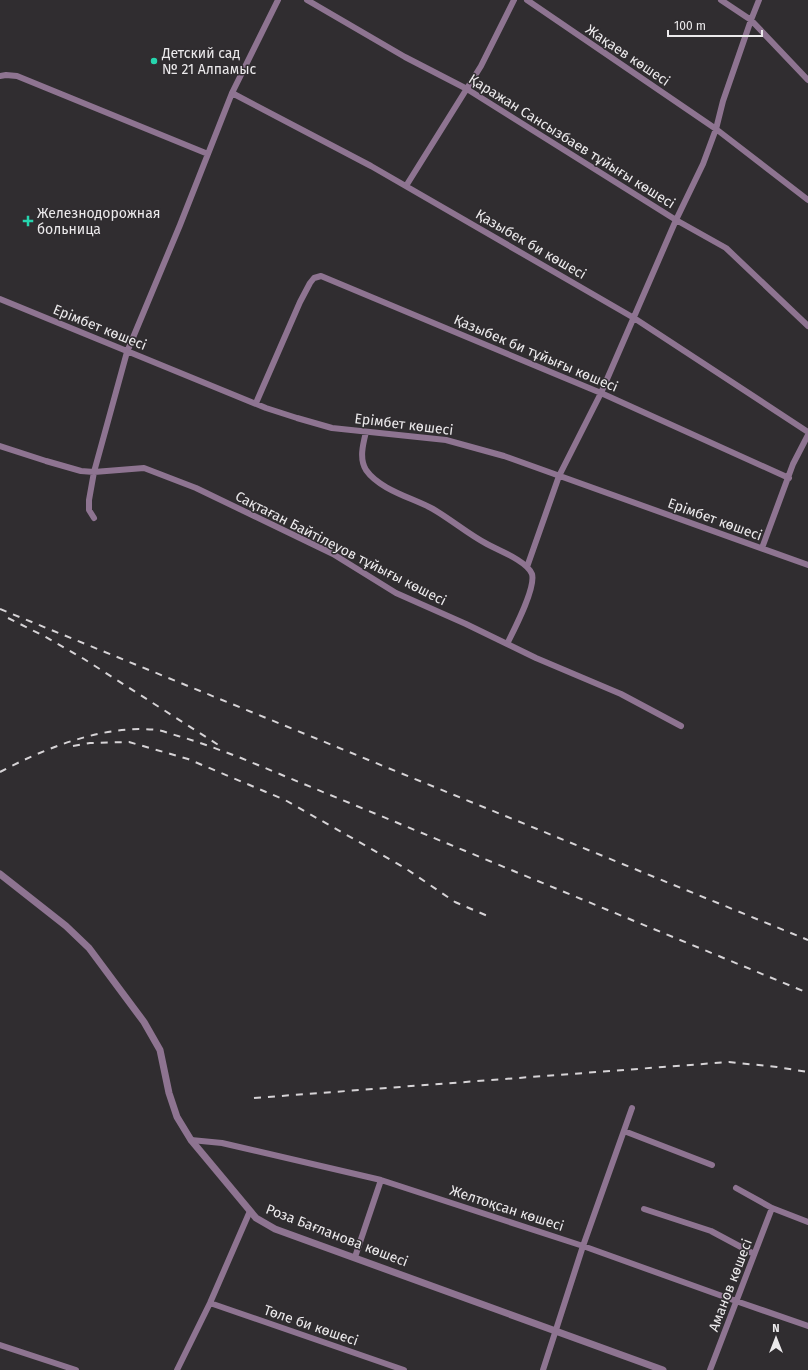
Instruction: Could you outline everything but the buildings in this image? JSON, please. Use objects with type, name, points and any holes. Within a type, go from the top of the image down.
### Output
[{"type":"street","points":[[94,518],[89,510],[89,500],[94,472],[127,352],[177,232],[232,93],[278,0]]},
{"type":"street","name":"Қаражан Сансызбаев тұйығы көшесі","points":[[307,0],[405,57],[467,90],[676,220],[726,248],[808,326]]},
{"type":"street","points":[[406,186],[481,66],[514,0]]},
{"type":"street","name":"Жақаев көшесі","points":[[527,0],[716,129],[808,200]]},
{"type":"street","points":[[721,0],[751,20],[808,80]]},
{"type":"street","points":[[527,567],[559,476],[601,393],[676,220],[703,164],[716,129],[723,101],[759,0]]},
{"type":"street","points":[[0,76],[17,76],[208,154]]},
{"type":"street","name":"Қазыбек би көшесі","points":[[232,93],[371,166],[634,318],[808,432]]},
{"type":"street","name":"Қазыбек би тұйығы көшесі","points":[[256,403],[292,319],[310,283],[314,278],[321,276],[601,393],[789,478]]},
{"type":"street","name":"Ерімбет көшесі","points":[[0,299],[127,352],[297,418],[332,428],[446,440],[504,456],[808,565]]},
{"type":"street","points":[[366,432],[362,448],[362,458],[365,469],[376,481],[433,509],[486,544],[512,556],[527,567],[531,573],[533,583],[522,613],[507,644]]},
{"type":"street","points":[[762,548],[793,464],[808,435]]},
{"type":"street","name":"Сақтаған Байтілеуов тұйығы көшесі","points":[[0,446],[81,471],[94,472],[144,468],[196,488],[333,554],[396,593],[621,694],[681,726]]},
{"type":"street","name":"Роза Бағланова көшесі","points":[[0,874],[66,926],[89,948],[144,1022],[160,1050],[169,1093],[176,1117],[191,1140],[256,1218],[275,1229],[663,1370]]},
{"type":"street","points":[[543,1370],[583,1246],[632,1108]]},
{"type":"street","points":[[624,1131],[712,1165]]},
{"type":"street","name":"Желтоқсан көшесі","points":[[191,1140],[222,1143],[381,1180],[583,1246],[808,1326]]},
{"type":"street","points":[[355,1257],[381,1180]]},
{"type":"street","points":[[736,1188],[772,1208],[808,1222]]},
{"type":"street","name":"Аманов көшесі","points":[[710,1370],[772,1208]]},
{"type":"street","points":[[644,1209],[711,1231],[754,1254]]},
{"type":"street","points":[[177,1370],[210,1303],[250,1211]]},
{"type":"street","name":"Төле би көшесі","points":[[210,1303],[404,1370]]},
{"type":"street","points":[[0,1344],[76,1370]]},
{"type":"railway","points":[[0,609],[808,940]]},
{"type":"railway","points":[[8,618],[44,636],[84,659],[220,746]]},
{"type":"railway","points":[[0,772],[36,754],[96,734],[137,729],[162,731],[202,743],[241,758],[808,993]]},
{"type":"railway","points":[[73,746],[90,743],[129,742],[188,759],[285,800],[405,868],[455,902],[490,917]]},
{"type":"railway","points":[[254,1098],[729,1062],[808,1072]]},
{"type":"place","name":"Детский сад № 21 Алпамыс","points":[[154,61]]},
{"type":"place","name":"Железнодорожная больница","points":[[28,221]]}]
